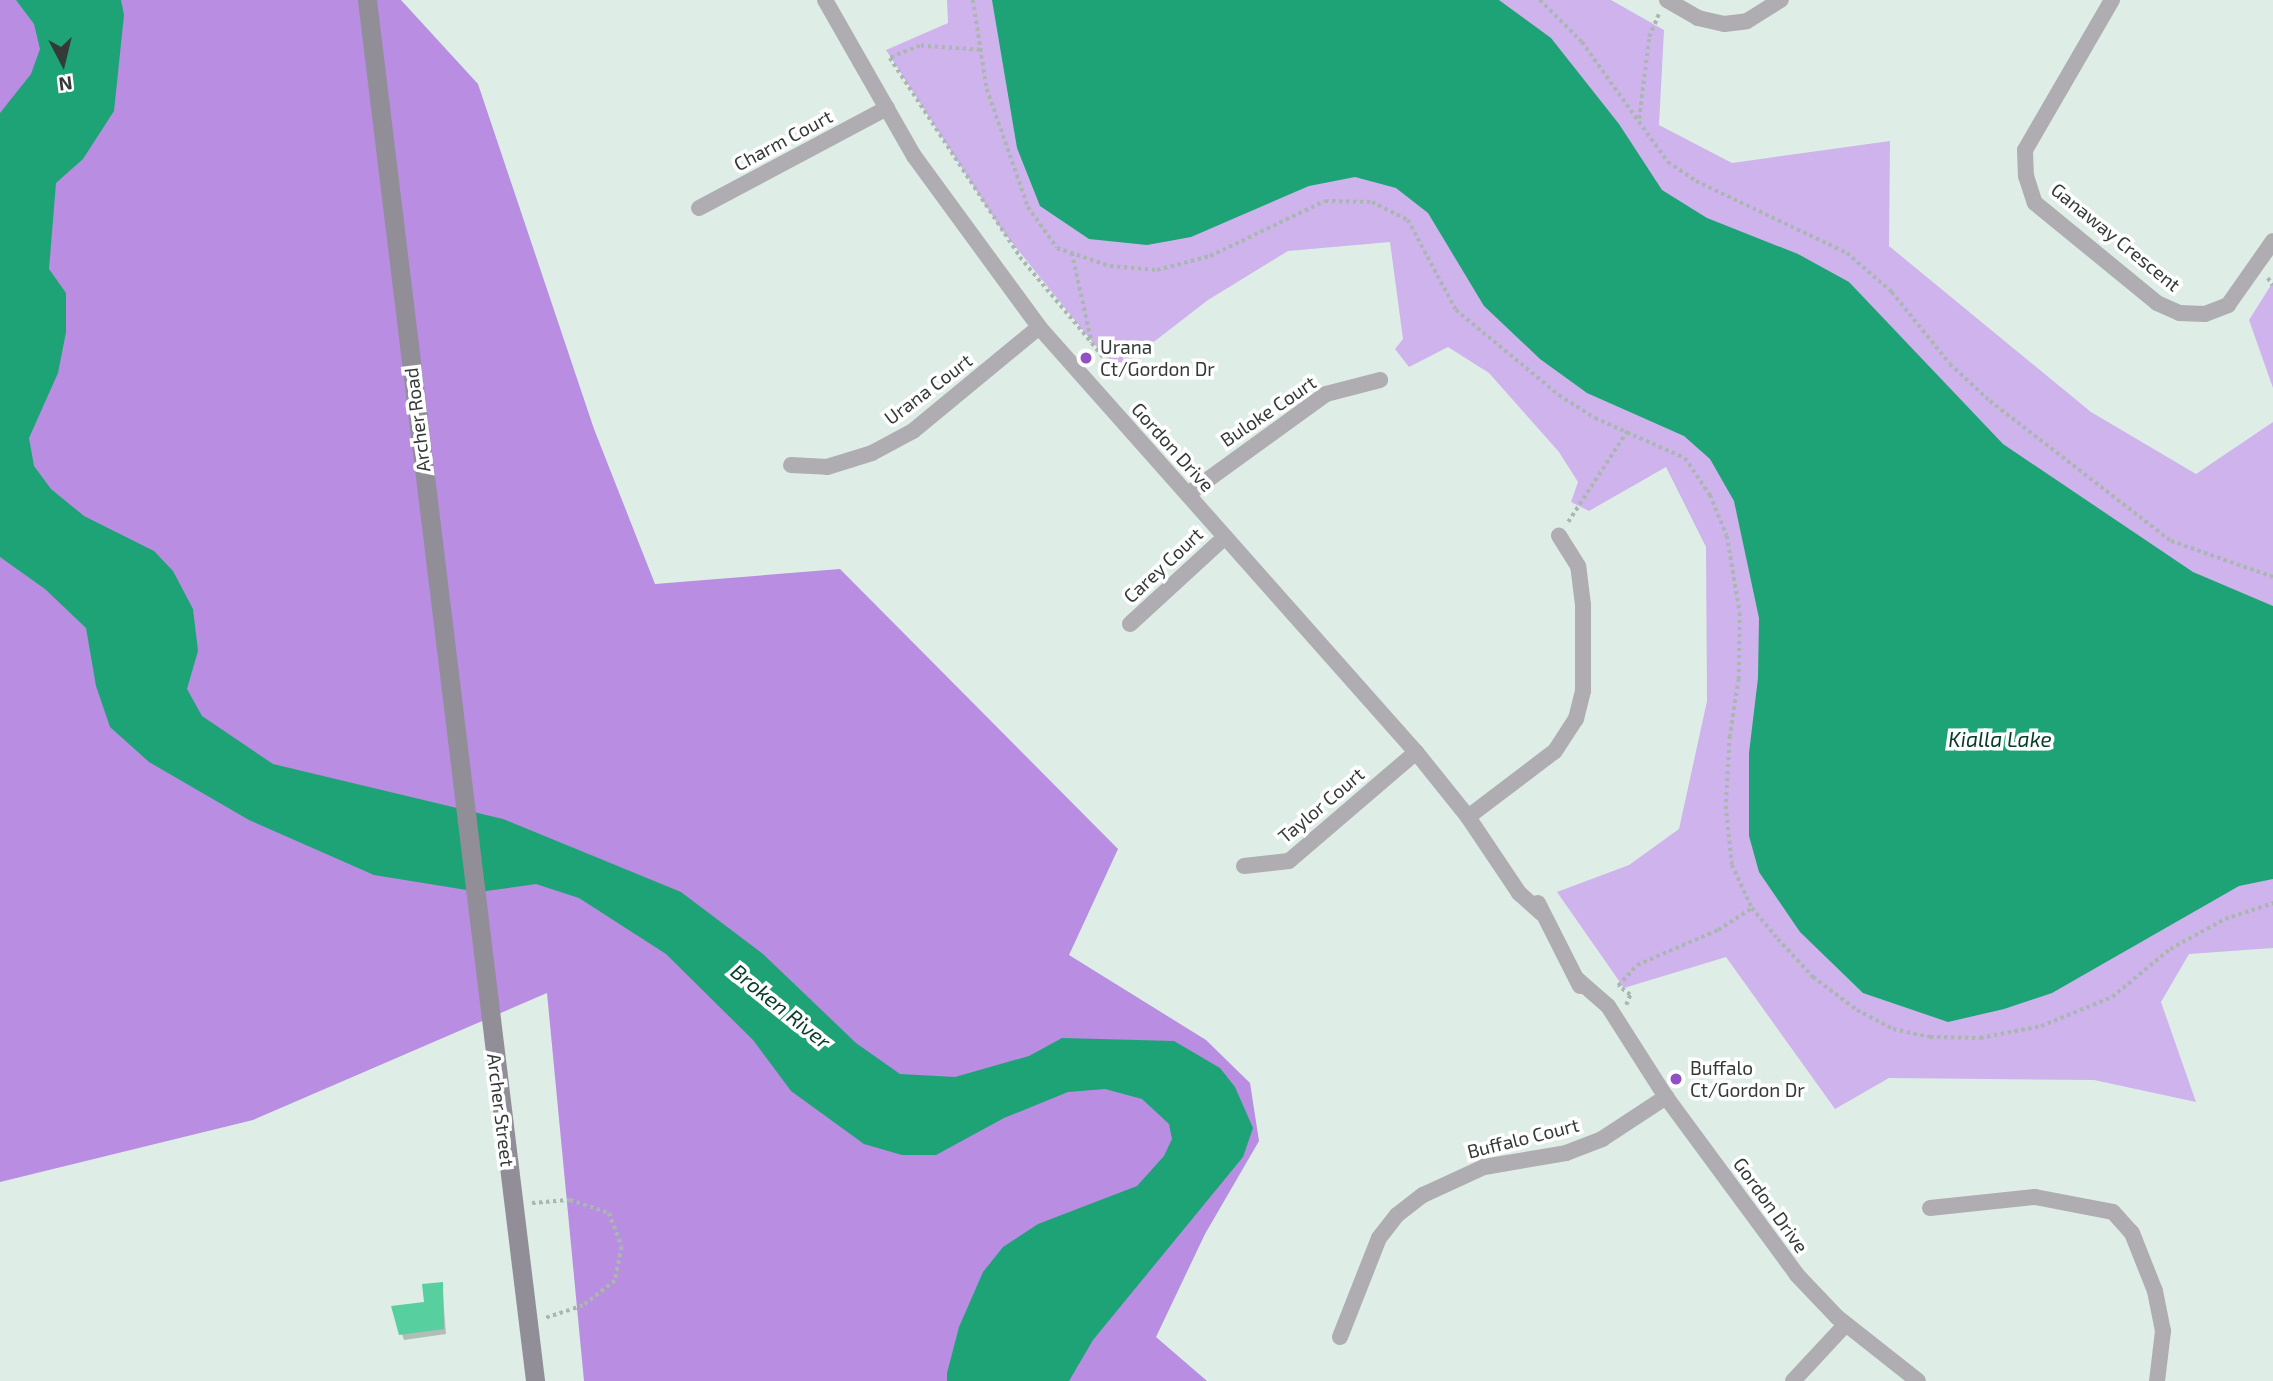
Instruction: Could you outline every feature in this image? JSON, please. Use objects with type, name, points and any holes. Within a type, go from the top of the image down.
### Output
[{"type":"main road","name":"Archer Road","points":[[367,0],[468,840]]},
{"type":"main road","name":"Archer Street","points":[[468,840],[535,1381]]},
{"type":"street","name":"Gordon Drive","points":[[825,0],[887,108],[947,204],[1039,327],[1416,752],[1468,817],[1519,893],[1541,913],[1584,996],[1619,1028],[1797,1275],[1845,1325],[1918,1381]]},
{"type":"street","points":[[1667,0],[1698,18],[1724,23],[1747,21],[1781,0]]},
{"type":"street","name":"Ganaway Crescent","points":[[2112,0],[2025,150],[2026,176],[2035,202],[2157,303],[2179,313],[2204,314],[2228,305],[2273,240]]},
{"type":"street","name":"Charm Court","points":[[699,208],[887,108]]},
{"type":"street","name":"Urana Court","points":[[791,465],[827,467],[872,453],[913,431],[1039,327]]},
{"type":"street","name":"Buloke Court","points":[[1188,494],[1326,394],[1380,380]]},
{"type":"street","points":[[1468,817],[1555,751],[1576,719],[1583,691],[1583,605],[1578,566],[1559,535]]},
{"type":"street","name":"Carey Court","points":[[1130,624],[1225,537]]},
{"type":"street","name":"Taylor Court","points":[[1244,866],[1289,861],[1416,752]]},
{"type":"street","name":"Buffalo Court","points":[[1340,1337],[1379,1238],[1398,1215],[1423,1195],[1484,1167],[1566,1153],[1602,1139],[1667,1097]]},
{"type":"street","points":[[1930,1208],[2035,1197],[2113,1212],[2132,1233],[2155,1291],[2163,1331],[2157,1381]]},
{"type":"street","points":[[1793,1381],[1845,1325]]},
{"type":"path","points":[[1540,0],[1582,42],[1668,162],[1696,181],[1847,253],[1892,292],[1950,364],[1990,401],[2171,541],[2273,577]]},
{"type":"path","points":[[1639,121],[1649,37],[1667,0]]},
{"type":"path","points":[[980,50],[920,46],[890,58],[1005,236],[1107,362],[1085,381]]},
{"type":"path","points":[[1072,253],[1092,343]]},
{"type":"path","points":[[1559,535],[1628,430]]},
{"type":"path","points":[[1619,1028],[1630,995],[1618,986],[1637,965],[1718,930],[1752,908]]},
{"type":"path","points":[[513,1205],[570,1200],[609,1213],[622,1247],[615,1282],[583,1306],[551,1318],[527,1319]]},
{"type":"shaded area","points":[[0,0],[401,0],[478,84],[594,429],[655,584],[840,569],[1118,849],[1069,955],[1206,1040],[1250,1083],[1259,1141],[1205,1234],[1156,1337],[1207,1381],[584,1381],[547,993],[253,1120],[0,1182]]},
{"type":"shaded area","name":"Kialla Lake","points":[[947,0],[1611,0],[1664,30],[1659,125],[1732,163],[1890,141],[1889,246],[2091,412],[2196,474],[2273,422],[2273,948],[2189,954],[2161,1002],[2196,1102],[2094,1080],[1889,1078],[1835,1109],[1726,957],[1624,988],[1557,892],[1629,865],[1679,829],[1707,701],[1706,547],[1666,467],[1589,511],[1571,502],[1578,482],[1559,452],[1489,373],[1448,347],[1409,367],[1395,349],[1403,339],[1390,242],[1288,251],[1208,300],[1116,371],[1001,229],[886,50],[948,23]]},
{"type":"shaded area","points":[[2273,282],[2273,388],[2249,320]]},
{"type":"water","name":"Broken River","points":[[16,0],[121,0],[124,15],[114,111],[83,159],[56,183],[49,269],[66,293],[66,332],[58,373],[29,438],[34,466],[51,489],[84,516],[154,551],[173,571],[193,609],[198,651],[187,689],[202,716],[273,764],[503,819],[681,892],[763,954],[856,1043],[900,1074],[955,1077],[1029,1056],[1062,1038],[1174,1041],[1220,1068],[1235,1087],[1253,1128],[1243,1157],[1093,1340],[1069,1381],[947,1381],[947,1373],[959,1327],[983,1272],[1003,1247],[1038,1224],[1137,1186],[1164,1156],[1172,1139],[1169,1124],[1142,1099],[1105,1089],[1068,1092],[1004,1118],[936,1155],[902,1155],[864,1144],[791,1091],[753,1040],[666,954],[579,898],[536,884],[479,892],[374,875],[249,820],[149,762],[110,727],[96,686],[86,628],[45,589],[0,557],[0,113],[31,74],[40,49],[34,24]]},
{"type":"water","name":"Kialla Lake","points":[[992,0],[1499,0],[1551,38],[1619,124],[1662,190],[1707,218],[1798,254],[1849,282],[2003,444],[2193,572],[2273,606],[2273,879],[2239,886],[2052,993],[2004,1009],[1948,1022],[1863,993],[1800,932],[1759,872],[1749,836],[1749,753],[1758,678],[1759,618],[1734,501],[1710,459],[1684,436],[1587,393],[1540,359],[1484,306],[1428,213],[1396,188],[1355,177],[1309,186],[1191,237],[1147,245],[1089,239],[1040,206],[1017,148]]},
{"type":"building","points":[[443,1282],[444,1329],[399,1335],[391,1306],[424,1302],[422,1284]]},
{"type":"place","name":"Urana Ct/Gordon Dr","points":[[1086,358]]},
{"type":"place","name":"Buffalo Ct/Gordon Dr","points":[[1676,1079]]}]
